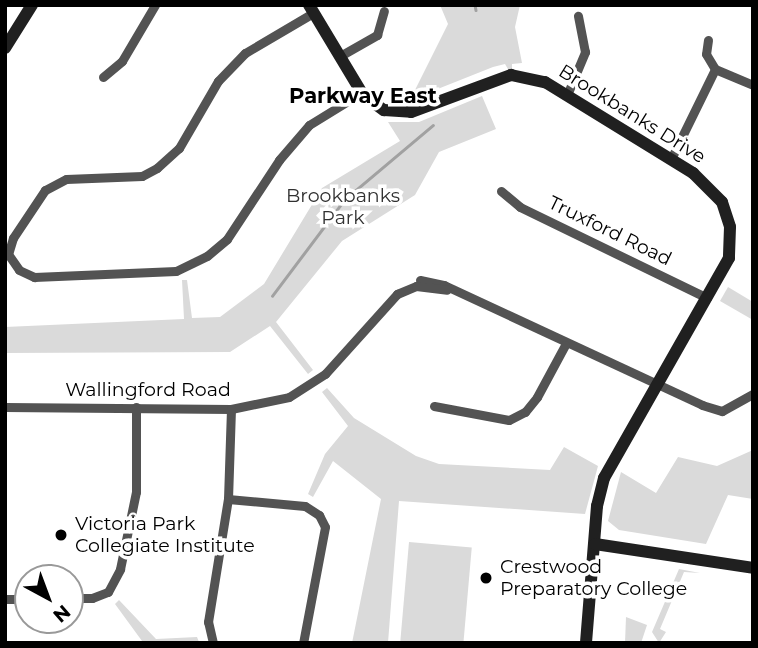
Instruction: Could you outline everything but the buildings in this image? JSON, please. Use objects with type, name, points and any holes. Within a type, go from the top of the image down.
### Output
[{"type":"street","points":[[5,48],[32,5]]},
{"type":"street","points":[[103,77],[122,61],[155,5]]},
{"type":"street","points":[[311,9],[245,53],[218,81],[179,148],[157,168],[142,176],[66,179],[45,190],[13,238],[8,254],[19,270],[34,277],[176,271],[207,256],[227,239],[279,160],[309,125],[361,93]]},
{"type":"street","name":"Brookbanks Drive","points":[[311,9],[361,93],[384,110],[411,112],[511,75],[545,82],[671,159],[715,192],[730,227],[729,258],[608,467],[597,506],[586,643]]},
{"type":"street","points":[[340,57],[377,35],[384,11]]},
{"type":"street","points":[[567,95],[585,52],[578,16]]},
{"type":"street","points":[[708,40],[706,54],[715,69],[753,85]]},
{"type":"street","points":[[671,159],[715,69]]},
{"type":"street","name":"Truxford Road","points":[[501,191],[520,207],[706,298]]},
{"type":"street","name":"Wallingford Road","points":[[5,407],[231,409],[289,397],[306,389],[325,374],[378,310],[405,289],[447,290],[565,345],[722,411],[753,394]]},
{"type":"street","points":[[434,406],[509,420],[525,412],[537,397],[565,345]]},
{"type":"street","points":[[84,598],[108,592],[120,569],[136,492],[136,407]]},
{"type":"street","points":[[213,643],[208,622],[228,499],[231,409]]},
{"type":"street","points":[[228,499],[305,506],[319,515],[325,527],[303,643]]},
{"type":"street","points":[[595,544],[753,568]]},
{"type":"green space","points":[[440,5],[520,5],[515,27],[522,63],[512,64],[512,76],[505,64],[410,100],[448,24]]},
{"type":"green space","name":"Brookbanks Park","points":[[482,96],[496,129],[439,152],[415,195],[342,241],[276,322],[313,370],[308,374],[270,326],[230,352],[5,353],[5,327],[184,319],[182,280],[187,280],[192,318],[220,317],[264,284],[322,188],[400,141],[388,122],[419,122]]},
{"type":"green space","points":[[728,287],[753,302],[753,320],[720,301]]},
{"type":"green space","points":[[327,388],[354,418],[416,456],[439,464],[550,470],[564,447],[598,466],[585,514],[399,501],[388,643],[352,643],[381,499],[333,461],[313,497],[308,494],[325,454],[348,426],[322,392]]},
{"type":"green space","points":[[753,450],[753,499],[728,495],[706,544],[619,530],[608,521],[621,472],[656,493],[678,457],[717,466]]},
{"type":"green space","points":[[409,542],[472,547],[463,643],[400,643]]},
{"type":"green space","points":[[679,569],[700,573],[684,572],[660,629],[666,632],[659,643],[652,632]]},
{"type":"green space","points":[[119,600],[156,639],[197,637],[199,642],[131,643],[142,641],[115,604]]},
{"type":"green space","points":[[626,617],[647,625],[641,643],[625,643]]},
{"type":"waterway","points":[[475,5],[476,10]]},
{"type":"waterway","points":[[272,296],[344,200],[433,125]]},
{"type":"place","name":"Victoria Park Collegiate Institute","points":[[61,535]]},
{"type":"place","name":"Crestwood Preparatory College","points":[[486,578]]},
{"type":"district","name":"Parkway East","points":[[363,96]]}]
